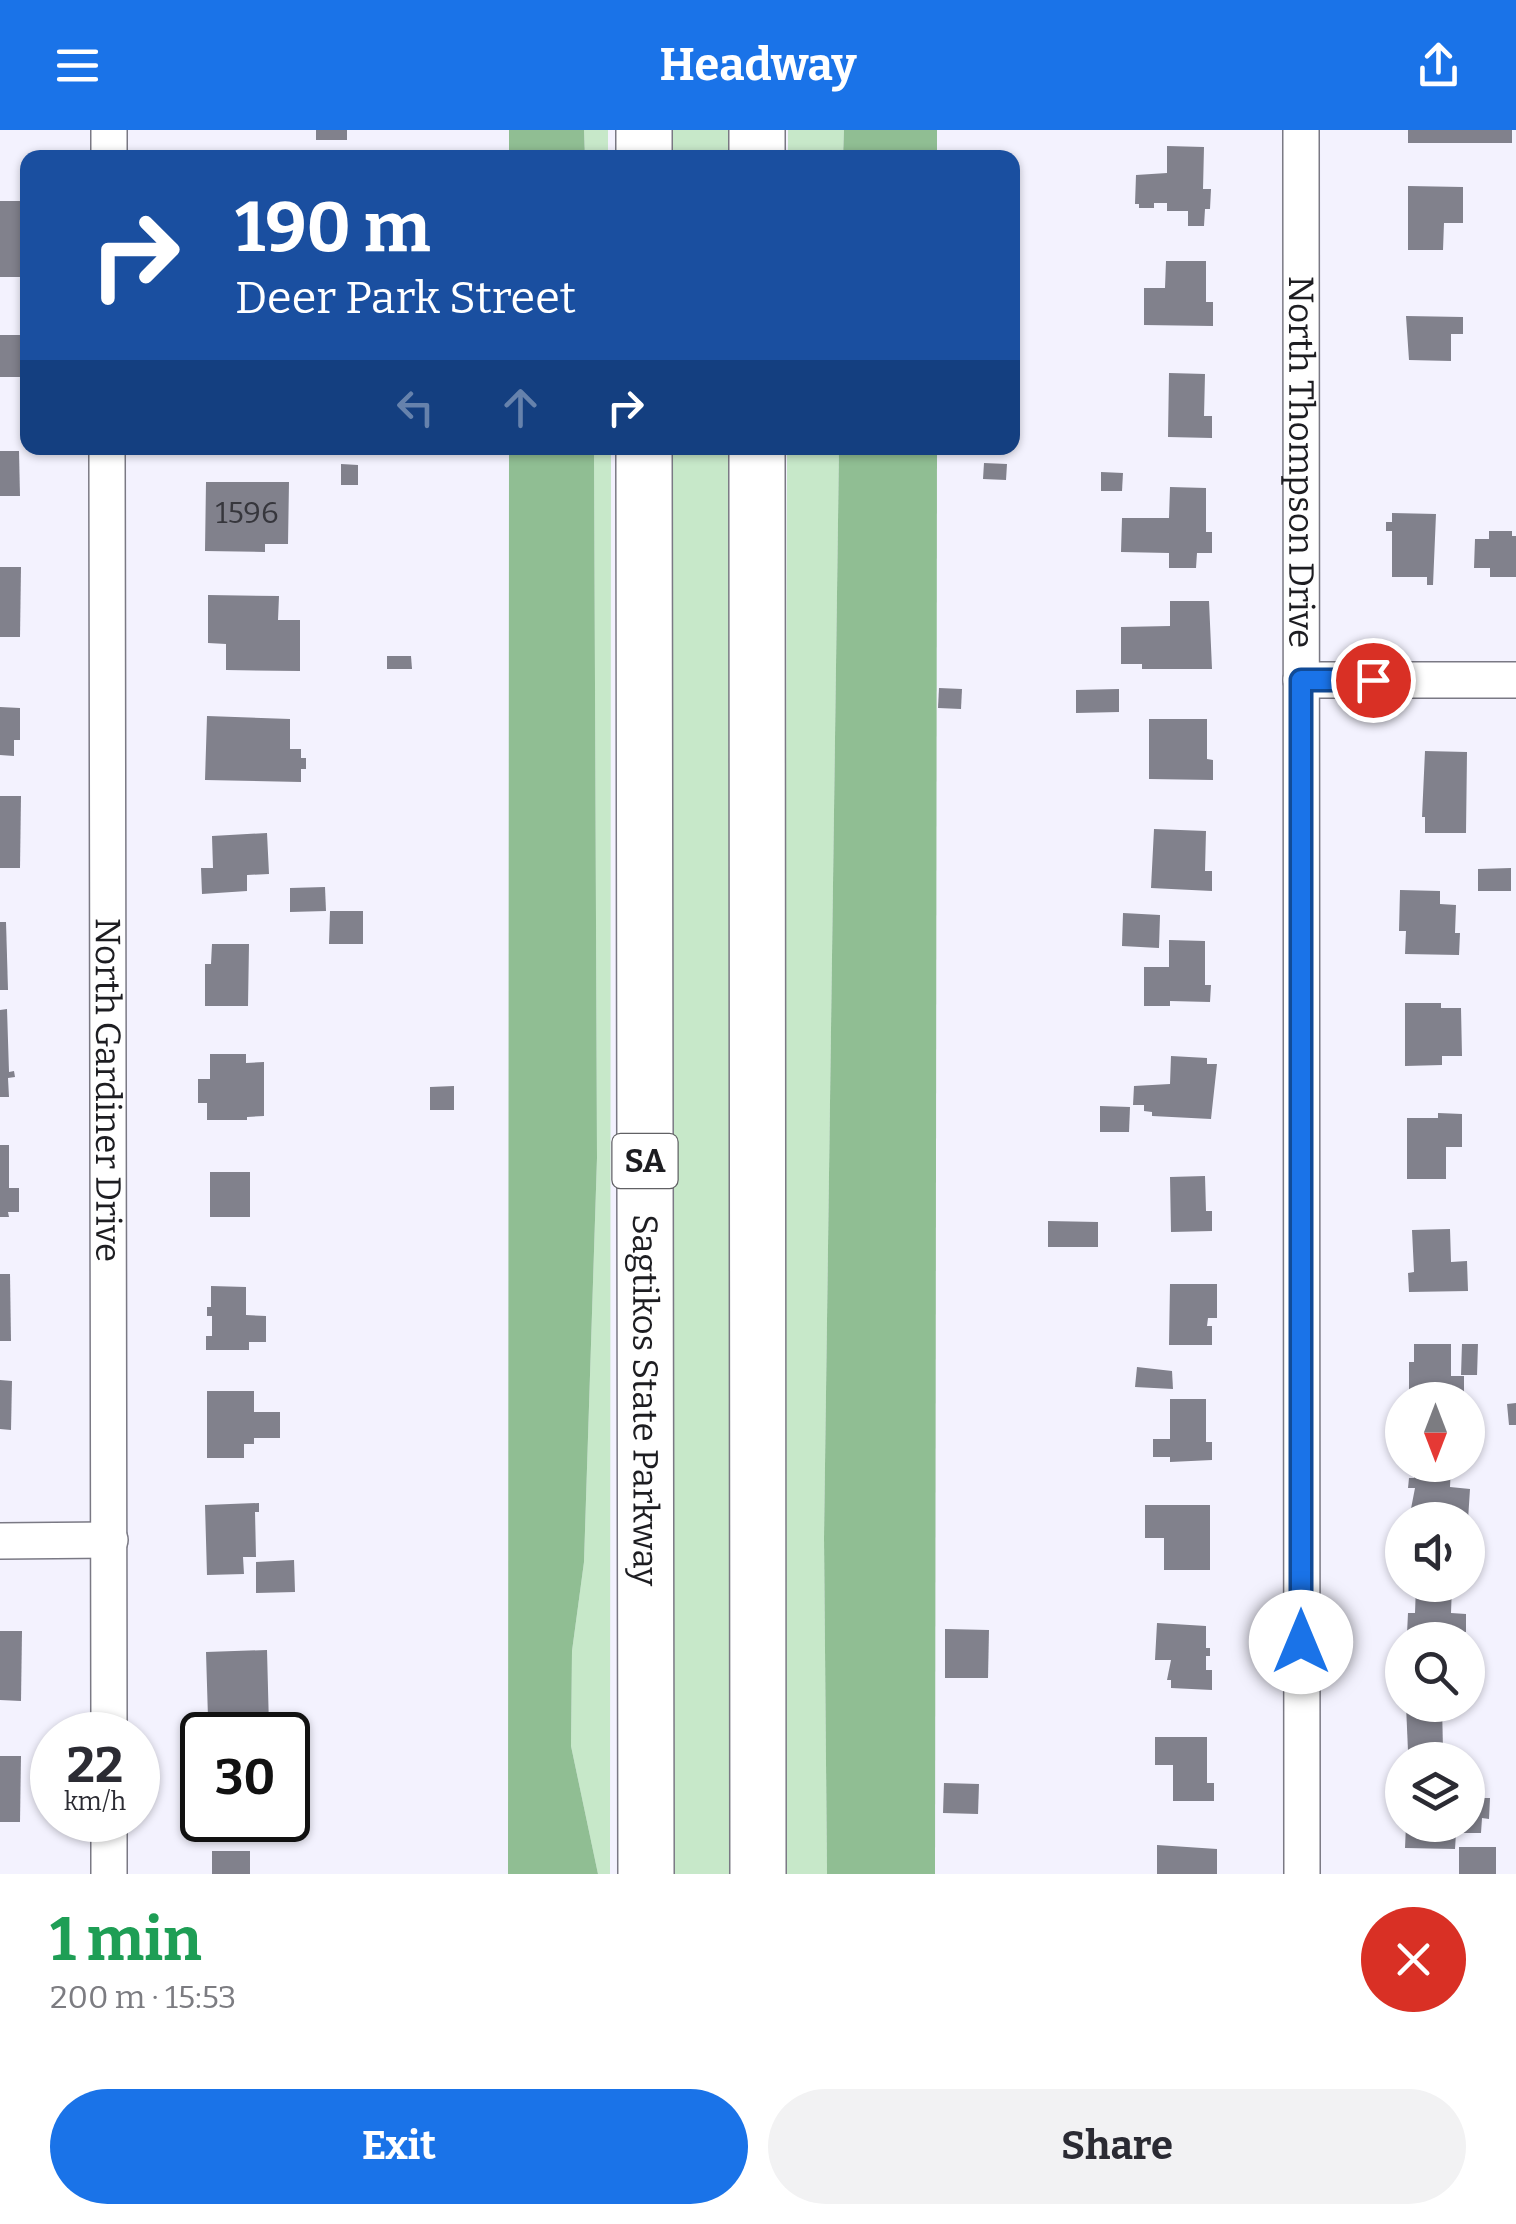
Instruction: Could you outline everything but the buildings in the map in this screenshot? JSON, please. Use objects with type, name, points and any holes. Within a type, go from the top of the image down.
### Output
[{"type":"highway","name":"Sagtikos State Parkway","points":[[644,455],[646,1874]]},
{"type":"highway","points":[[757,455],[758,1874]]},
{"type":"street","name":"North Thompson Drive","points":[[1300,130],[1302,1874]]},
{"type":"street","name":"North Gardiner Drive","points":[[107,455],[109,1712]]},
{"type":"street","points":[[1301,680],[1516,680]]},
{"type":"street","points":[[0,1541],[110,1540]]},
{"type":"street","points":[[109,1842],[109,1874]]},
{"type":"green space","points":[[509,130],[584,130],[585,150],[509,150]]},
{"type":"green space","points":[[584,130],[608,130],[608,150],[585,150]]},
{"type":"green space","points":[[666,130],[737,130],[737,150],[666,150]]},
{"type":"green space","points":[[788,130],[844,130],[843,150],[788,150]]},
{"type":"green space","points":[[844,130],[937,130],[937,150],[843,150]]},
{"type":"green space","points":[[509,455],[594,455],[597,1158],[584,1562],[572,1651],[571,1746],[598,1874],[508,1874]]},
{"type":"green space","points":[[594,455],[611,455],[610,1874],[598,1874],[571,1746],[572,1651],[584,1562],[597,1158]]},
{"type":"green space","points":[[667,455],[737,455],[737,1874],[671,1874]]},
{"type":"green space","points":[[787,455],[839,455],[824,1538],[827,1874],[783,1874]]},
{"type":"green space","points":[[839,455],[937,455],[935,1874],[827,1874],[824,1538]]},
{"type":"route","points":[[1301,1642],[1301,680],[1373,680]]}]
